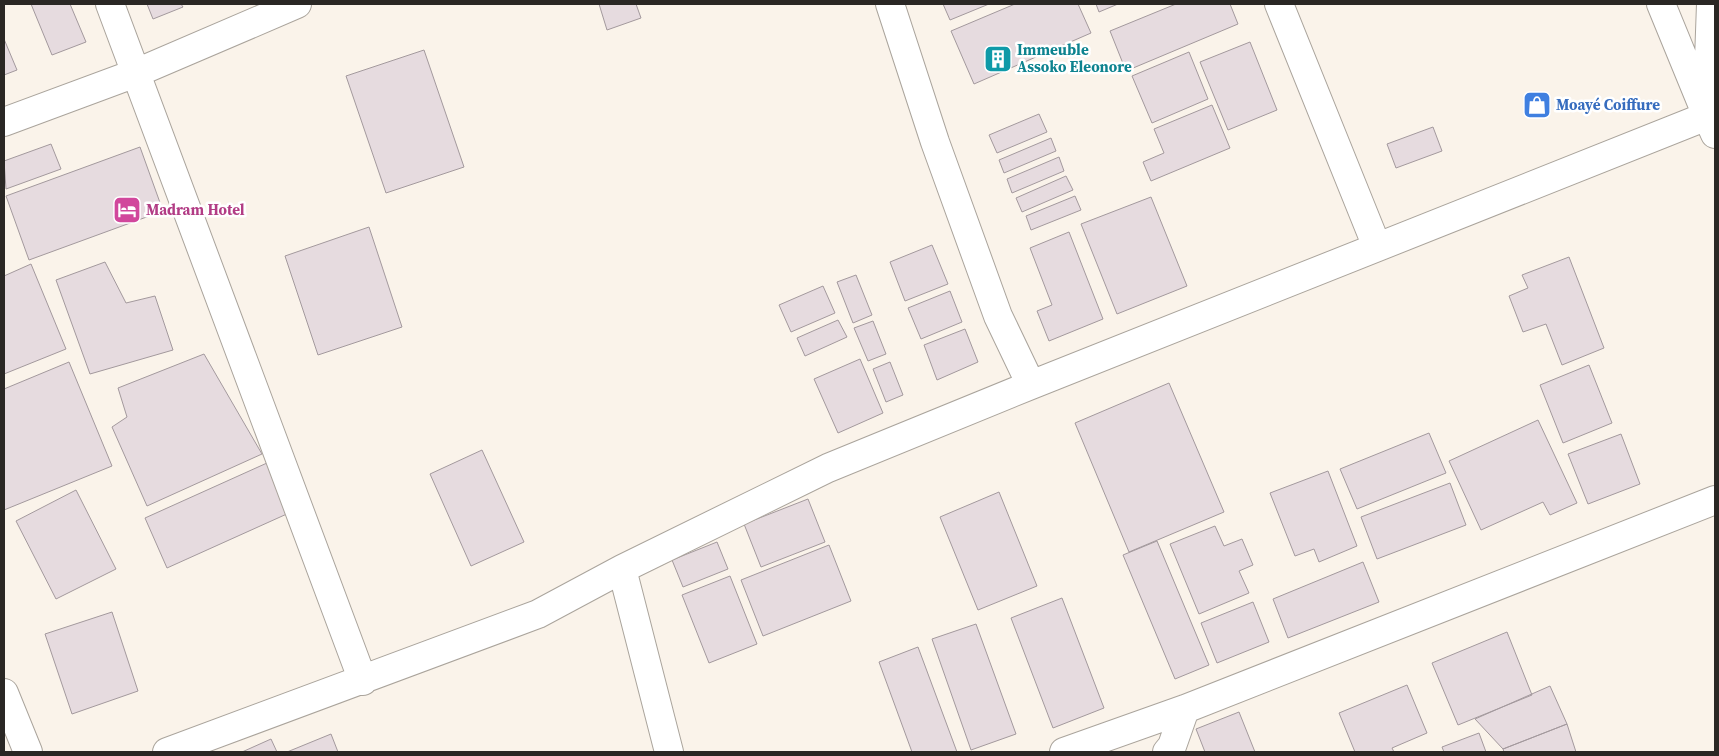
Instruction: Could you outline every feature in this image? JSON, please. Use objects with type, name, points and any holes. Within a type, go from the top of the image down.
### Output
[{"type":"street","points":[[110,4],[363,681]]},
{"type":"street","points":[[4,122],[136,72],[297,4]]},
{"type":"street","points":[[890,4],[935,142],[998,316],[1031,385]]},
{"type":"street","points":[[1279,4],[1377,247]]},
{"type":"street","points":[[1660,4],[1711,125]]},
{"type":"street","points":[[1711,4],[1711,125]]},
{"type":"street","points":[[167,752],[363,681],[538,614],[622,569],[828,468],[1031,385],[1377,247],[1711,125]]},
{"type":"street","points":[[1064,752],[1186,709],[1715,500]]},
{"type":"street","points":[[622,569],[668,752]]},
{"type":"street","points":[[4,693],[28,752]]},
{"type":"street","points":[[1171,750],[1186,709]]},
{"type":"building","points":[[31,4],[70,4],[86,42],[52,55]]},
{"type":"building","points":[[147,4],[181,4],[183,7],[153,19]]},
{"type":"building","points":[[599,4],[636,4],[641,18],[607,30]]},
{"type":"building","points":[[943,4],[989,4],[950,20]]},
{"type":"building","name":"Immeuble Assoko Eleonore","points":[[1015,4],[1078,4],[1091,33],[974,84],[951,31]]},
{"type":"building","points":[[1096,4],[1118,4],[1099,12]]},
{"type":"building","points":[[1176,4],[1230,4],[1238,24],[1126,71],[1110,31]]},
{"type":"building","points":[[4,39],[17,70],[4,75]]},
{"type":"building","points":[[1250,42],[1277,110],[1228,130],[1200,62]]},
{"type":"building","points":[[424,50],[464,167],[386,193],[346,76]]},
{"type":"building","points":[[1189,52],[1208,99],[1152,123],[1132,76]]},
{"type":"building","points":[[1212,105],[1230,148],[1151,181],[1143,162],[1164,153],[1154,129]]},
{"type":"building","points":[[1039,114],[1047,132],[997,153],[989,135]]},
{"type":"building","points":[[1433,127],[1442,151],[1396,168],[1387,144]]},
{"type":"building","points":[[1051,138],[1056,151],[1004,173],[999,160]]},
{"type":"building","points":[[51,144],[61,169],[6,189],[4,161]]},
{"type":"building","points":[[140,147],[163,211],[29,260],[6,196]]},
{"type":"building","points":[[1059,157],[1064,171],[1012,193],[1007,179]]},
{"type":"building","points":[[1066,176],[1073,190],[1022,212],[1016,198]]},
{"type":"building","points":[[1075,196],[1081,210],[1031,230],[1026,216]]},
{"type":"building","points":[[1151,197],[1187,286],[1117,314],[1081,224]]},
{"type":"building","points":[[369,227],[402,327],[318,355],[285,256]]},
{"type":"building","points":[[1069,232],[1103,319],[1049,341],[1037,311],[1052,305],[1030,248]]},
{"type":"building","points":[[932,245],[948,284],[905,301],[890,262]]},
{"type":"building","points":[[1569,257],[1604,348],[1562,365],[1546,324],[1523,332],[1509,296],[1528,288],[1522,275]]},
{"type":"building","points":[[105,262],[126,303],[155,296],[173,350],[90,374],[56,280]]},
{"type":"building","points":[[31,264],[66,349],[4,374],[4,276]]},
{"type":"building","points":[[856,275],[872,315],[853,323],[837,282]]},
{"type":"building","points":[[823,286],[835,313],[791,332],[779,305]]},
{"type":"building","points":[[950,291],[962,322],[921,339],[908,308]]},
{"type":"building","points":[[838,320],[847,337],[805,356],[797,338]]},
{"type":"building","points":[[873,321],[886,354],[868,361],[854,328]]},
{"type":"building","points":[[965,329],[978,362],[937,380],[924,345]]},
{"type":"building","points":[[204,354],[262,454],[147,506],[112,427],[127,417],[118,388]]},
{"type":"building","points":[[860,359],[883,413],[838,433],[814,379]]},
{"type":"building","points":[[69,362],[112,466],[4,510],[4,389]]},
{"type":"building","points":[[890,362],[903,395],[886,402],[873,369]]},
{"type":"building","points":[[1589,365],[1612,423],[1563,443],[1540,385]]},
{"type":"building","points":[[1169,383],[1224,512],[1129,552],[1075,423]]},
{"type":"building","points":[[1538,420],[1577,503],[1550,515],[1543,502],[1481,530],[1449,461]]},
{"type":"building","points":[[1429,433],[1446,473],[1357,509],[1340,469]]},
{"type":"building","points":[[1621,434],[1640,484],[1588,504],[1568,454]]},
{"type":"building","points":[[482,450],[524,542],[471,566],[430,474]]},
{"type":"building","points":[[267,463],[289,513],[167,568],[145,518]]},
{"type":"building","points":[[1328,471],[1357,546],[1319,562],[1314,549],[1295,556],[1270,493]]},
{"type":"building","points":[[1450,483],[1466,525],[1377,559],[1361,517]]},
{"type":"building","points":[[76,490],[116,569],[56,599],[16,521]]},
{"type":"building","points":[[999,492],[1037,586],[978,610],[940,517]]},
{"type":"building","points":[[808,499],[825,542],[761,567],[744,524]]},
{"type":"building","points":[[1215,526],[1224,546],[1242,539],[1253,565],[1239,571],[1249,593],[1199,614],[1170,544]]},
{"type":"building","points":[[1157,541],[1209,665],[1175,679],[1123,555]]},
{"type":"building","points":[[717,542],[728,569],[683,587],[672,560]]},
{"type":"building","points":[[829,545],[851,601],[763,636],[741,580]]},
{"type":"building","points":[[1363,562],[1379,602],[1288,638],[1273,599]]},
{"type":"building","points":[[730,576],[757,644],[709,663],[682,595]]},
{"type":"building","points":[[1062,598],[1104,708],[1053,728],[1011,618]]},
{"type":"building","points":[[1253,602],[1269,642],[1217,663],[1201,623]]},
{"type":"building","points":[[112,612],[138,691],[72,714],[45,634]]},
{"type":"building","points":[[976,624],[1016,734],[971,750],[932,639]]},
{"type":"building","points":[[1507,632],[1532,695],[1458,725],[1432,663]]},
{"type":"building","points":[[918,647],[957,752],[912,752],[879,662]]},
{"type":"building","points":[[1407,685],[1427,733],[1392,748],[1394,752],[1355,752],[1339,713]]},
{"type":"building","points":[[1550,686],[1567,724],[1503,749],[1475,719]]},
{"type":"building","points":[[1239,712],[1255,752],[1205,752],[1196,729]]},
{"type":"building","points":[[1567,724],[1576,752],[1504,752],[1503,749]]},
{"type":"building","points":[[1479,733],[1486,752],[1444,752],[1442,747]]},
{"type":"building","points":[[331,734],[338,752],[287,752]]},
{"type":"building","points":[[271,739],[277,752],[242,752]]},
{"type":"place","name":"Immeuble Assoko Eleonore","points":[[998,59]]},
{"type":"place","name":"Moayé Coiffure","points":[[1537,105]]},
{"type":"place","name":"Madram Hotel","points":[[127,210]]}]
